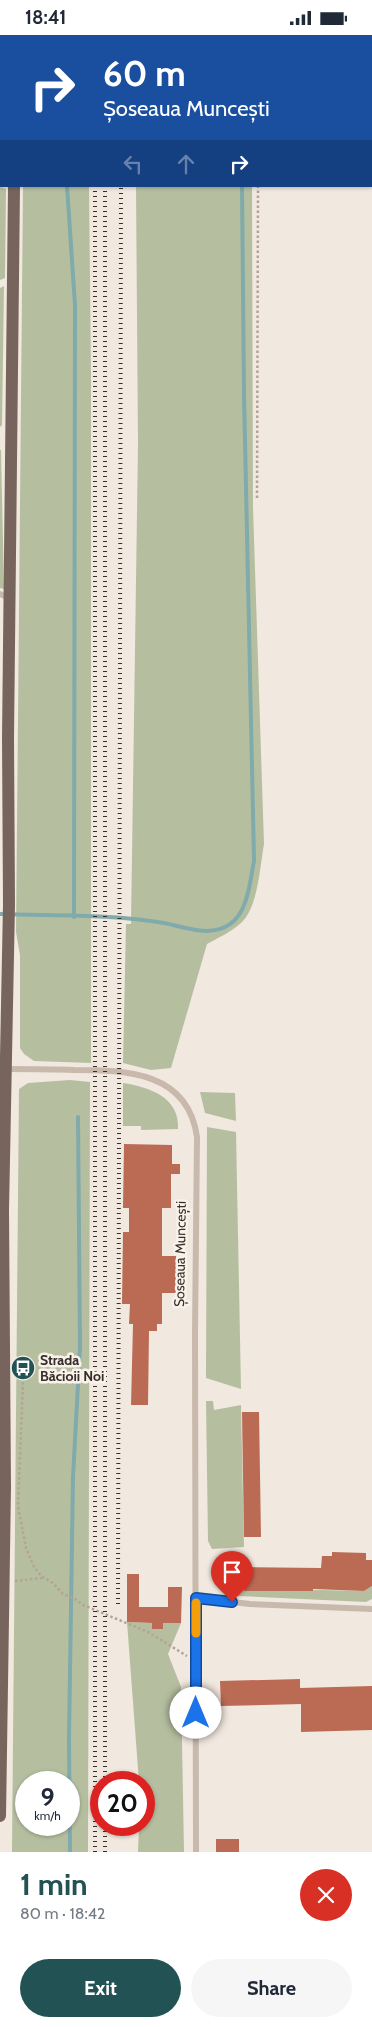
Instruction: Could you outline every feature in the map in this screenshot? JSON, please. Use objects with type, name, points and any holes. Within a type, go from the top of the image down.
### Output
[{"type":"main road","points":[[0,1816],[0,1719],[4,1582],[2,1531],[3,1210],[9,904],[5,596],[14,187]]},
{"type":"lane","name":"Șoseaua Muncești","points":[[6,1069],[96,1070],[146,1076],[167,1087],[182,1099],[195,1121],[197,1137],[195,1327],[196,1852]]},
{"type":"lane","points":[[196,1598],[250,1604],[372,1609]]},
{"type":"path","points":[[257,498],[258,187]]},
{"type":"path","points":[[12,1375],[20,1377],[23,1383],[18,1506],[22,1533],[32,1565],[63,1594],[83,1605],[148,1632],[196,1662]]},
{"type":"path","points":[[4,1582],[43,1577]]},
{"type":"green space","points":[[0,187],[6,189],[5,278],[0,280]]},
{"type":"green space","points":[[23,187],[89,187],[91,374],[91,1063],[34,1061],[24,1054],[20,1048],[20,955],[16,932]]},
{"type":"green space","points":[[136,187],[252,187],[253,508],[264,844],[255,897],[247,916],[233,929],[207,944],[171,1068],[151,1070],[123,1063],[126,924],[131,924],[138,444]]},
{"type":"green space","points":[[4,286],[2,425],[0,427],[0,288]]},
{"type":"green space","points":[[1,450],[4,589],[0,588]]},
{"type":"green space","points":[[70,1080],[90,1082],[88,1852],[12,1852],[19,1089],[28,1083]]},
{"type":"green space","points":[[123,1083],[143,1087],[161,1095],[174,1109],[178,1129],[141,1130],[141,1126],[123,1126]]},
{"type":"green space","points":[[200,1092],[235,1093],[236,1121],[205,1113]]},
{"type":"green space","points":[[207,1127],[236,1132],[241,1389],[206,1378]]},
{"type":"green space","points":[[206,1401],[213,1401],[214,1410],[241,1405],[244,1547],[212,1549],[208,1541]]},
{"type":"green space","points":[[244,1577],[245,1591],[364,1591],[372,1586],[372,1599],[366,1602],[238,1596],[222,1592],[216,1585],[216,1578]]},
{"type":"green space","points":[[127,1622],[152,1623],[152,1629],[162,1629],[163,1623],[181,1623],[168,1654],[181,1687],[184,1852],[138,1852],[139,1836],[155,1836],[155,1771],[138,1771]]},
{"type":"building","points":[[124,1144],[172,1145],[172,1164],[180,1164],[180,1174],[171,1174],[171,1208],[162,1208],[162,1256],[176,1256],[176,1293],[162,1293],[162,1324],[157,1324],[157,1331],[149,1331],[148,1405],[131,1405],[133,1324],[129,1324],[130,1304],[122,1304],[123,1232],[129,1232],[129,1208],[123,1208]]},
{"type":"building","points":[[242,1412],[259,1412],[261,1537],[244,1537]]},
{"type":"building","points":[[332,1552],[366,1553],[366,1560],[372,1560],[372,1586],[364,1591],[313,1589],[313,1591],[244,1591],[244,1567],[321,1568],[322,1556],[332,1556]]},
{"type":"building","points":[[127,1574],[139,1574],[139,1607],[168,1607],[168,1587],[182,1587],[181,1623],[163,1623],[163,1629],[152,1629],[152,1623],[127,1622]]},
{"type":"building","points":[[300,1679],[300,1688],[372,1686],[372,1730],[301,1732],[301,1704],[221,1706],[220,1681]]},
{"type":"building","points":[[216,1839],[239,1839],[239,1852],[216,1852]]},
{"type":"waterway","points":[[67,187],[75,305],[74,917]]},
{"type":"waterway","points":[[0,914],[124,918],[206,931],[223,928],[230,924],[241,912],[244,904],[254,861],[244,394],[242,187]]},
{"type":"waterway","points":[[70,1852],[69,1738],[73,1477],[80,1347],[78,1117]]},
{"type":"railway","points":[[95,187],[95,1852]]},
{"type":"railway","points":[[105,187],[105,1771]]},
{"type":"railway","points":[[118,1604],[121,187]]},
{"type":"railway","points":[[105,1836],[105,1852]]},
{"type":"slow traffic","points":[[196,1603],[196,1633]]},
{"type":"place","name":"Strada Băcioii Noi","points":[[23,1368]]},
{"type":"route","points":[[196,1713],[196,1598],[232,1602]]}]
